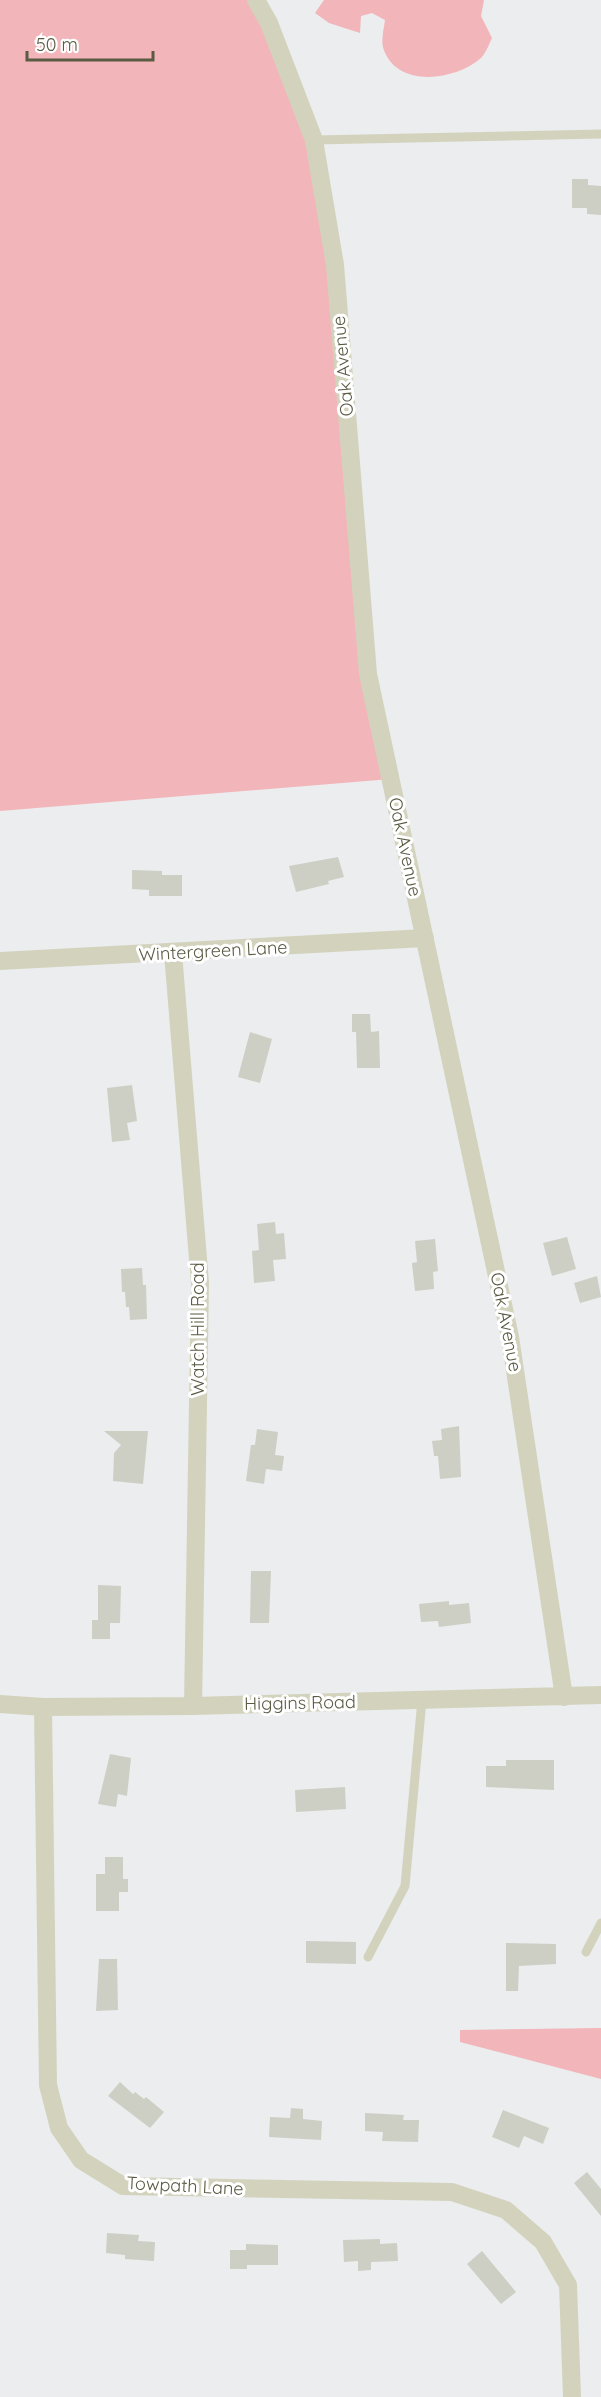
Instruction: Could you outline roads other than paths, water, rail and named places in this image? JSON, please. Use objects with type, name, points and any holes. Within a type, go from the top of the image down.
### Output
[{"type":"street","name":"Oak Avenue","points":[[256,0],[268,23],[314,140],[335,266],[368,674],[510,1336],[564,1697]]},
{"type":"street","name":"Wintergreen Lane","points":[[0,961],[425,938]]},
{"type":"street","name":"Watch Hill Road","points":[[173,953],[200,1282],[192,1706]]},
{"type":"street","name":"Higgins Road","points":[[0,1704],[43,1707],[192,1706],[601,1695]]},
{"type":"street","name":"Towpath Lane","points":[[43,1707],[48,2085],[59,2128],[81,2160],[123,2186],[452,2192],[506,2210],[543,2242],[568,2285],[572,2397]]},
{"type":"lane","points":[[314,140],[601,131]]},
{"type":"lane","points":[[368,1957],[405,1886],[422,1700]]},
{"type":"lane","points":[[585,1952],[601,1923]]}]
